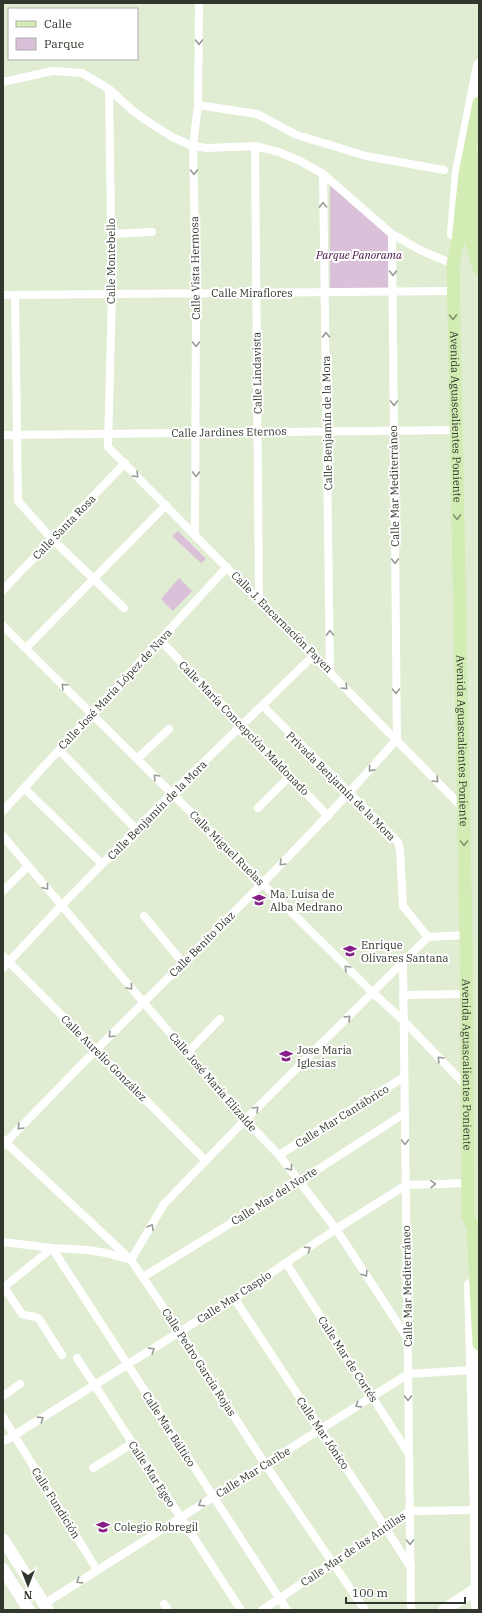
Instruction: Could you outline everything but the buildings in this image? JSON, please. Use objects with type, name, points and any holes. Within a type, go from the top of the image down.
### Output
[{"type":"main road","name":"Avenida Aguascalientes Poniente","points":[[476,1608],[478,1588],[478,1551],[468,1217],[466,935],[455,430],[453,264],[455,202],[458,172],[479,65]]},
{"type":"main road","name":"Avenida Aguascalientes Poniente","points":[[453,264],[458,241],[465,174],[479,103]]},
{"type":"main road","points":[[479,157],[474,190],[471,241],[479,268]]},
{"type":"main road","name":"Avenida Aguascalientes Poniente","points":[[468,1217],[473,1227],[479,1344]]},
{"type":"main road","points":[[3,1539],[46,1607]]},
{"type":"main road","points":[[3,1569],[29,1610]]},
{"type":"main road","points":[[444,1610],[478,1588]]},
{"type":"street","name":"Calle Vista Hermosa","points":[[195,534],[197,432],[193,146],[198,105],[199,3]]},
{"type":"street","points":[[3,82],[52,71],[82,74],[110,89],[133,111],[150,123],[172,137],[193,146],[207,148],[255,146],[279,152],[300,161],[322,174],[392,234],[420,250],[453,264]]},
{"type":"street","name":"Calle Montebello","points":[[108,434],[112,294],[110,89]]},
{"type":"street","points":[[198,105],[257,114],[297,135],[366,156],[444,170]]},
{"type":"street","name":"Calle Lindavista","points":[[255,146],[259,600]]},
{"type":"street","name":"Calle Benjamín de la Mora","points":[[322,174],[330,672]]},
{"type":"street","points":[[111,234],[152,232]]},
{"type":"street","name":"Calle Mar Mediterráneo","points":[[392,234],[397,739]]},
{"type":"street","name":"Calle Miraflores","points":[[3,295],[453,291]]},
{"type":"street","points":[[15,295],[18,501],[52,539],[124,608]]},
{"type":"street","name":"Calle Jardines Eternos","points":[[3,435],[455,430]]},
{"type":"street","name":"Calle J. Encarnación Payen","points":[[108,434],[108,447],[397,739],[463,808]]},
{"type":"street","name":"Calle Santa Rosa","points":[[3,590],[125,463]]},
{"type":"street","points":[[26,648],[166,505]]},
{"type":"street","name":"Calle José María López de Nava","points":[[3,811],[227,567]]},
{"type":"street","name":"Calle Miguel Ruelas","points":[[3,626],[373,993],[404,1021],[467,1087]]},
{"type":"street","name":"Calle María Concepción Maldonado","points":[[160,640],[328,816]]},
{"type":"street","name":"Calle Benjamín de la Mora","points":[[5,962],[172,793],[314,655]]},
{"type":"street","name":"Privada Benjamín de la Mora","points":[[263,706],[398,842],[400,850],[403,906],[428,936]]},
{"type":"street","points":[[137,758],[169,729]]},
{"type":"street","name":"Calle Benito Díaz","points":[[4,1143],[263,884],[350,793],[397,739]]},
{"type":"street","points":[[58,750],[136,829]]},
{"type":"street","points":[[258,808],[290,776]]},
{"type":"street","points":[[24,788],[102,864]]},
{"type":"street","name":"Calle José María Elizalde","points":[[3,836],[187,1053],[245,1120],[279,1155],[300,1181],[336,1229],[408,1339]]},
{"type":"street","points":[[3,891],[28,866]]},
{"type":"street","points":[[144,916],[184,964]]},
{"type":"street","points":[[3,1242],[100,1252],[132,1260],[164,1204],[245,1120],[403,963],[428,936],[466,935]]},
{"type":"street","name":"Calle Aurelio González","points":[[5,962],[96,1050],[206,1161]]},
{"type":"street","name":"Calle Mar Mediterráneo","points":[[403,963],[411,1610]]},
{"type":"street","points":[[403,995],[466,994]]},
{"type":"street","points":[[187,1053],[220,1019]]},
{"type":"street","name":"Calle Mar Cantábrico","points":[[279,1155],[404,1077]]},
{"type":"street","name":"Calle Mar del Norte","points":[[142,1277],[300,1181],[405,1113]]},
{"type":"street","name":"Calle Pedro García Rojas","points":[[4,1143],[132,1260],[265,1464],[365,1610]]},
{"type":"street","points":[[406,1185],[468,1183]]},
{"type":"street","name":"Calle Mar Caspio","points":[[7,1440],[234,1298],[336,1229],[406,1185]]},
{"type":"street","points":[[52,1248],[3,1288],[22,1314],[39,1319],[62,1355]]},
{"type":"street","name":"Calle Mar Báltico","points":[[52,1248],[287,1610]]},
{"type":"street","name":"Calle Mar de Cortés","points":[[286,1263],[409,1455]]},
{"type":"street","name":"Calle Mar Jónico","points":[[234,1298],[411,1568]]},
{"type":"street","name":"Calle Mar Egeo","points":[[77,1358],[241,1610]]},
{"type":"street","name":"Calle Mar Caribe","points":[[46,1607],[97,1570],[408,1374],[472,1370]]},
{"type":"street","points":[[3,1396],[20,1384]]},
{"type":"street","name":"Calle Fundición","points":[[3,1417],[7,1440],[97,1570]]},
{"type":"street","points":[[93,1468],[133,1443]]},
{"type":"street","name":"Calle Mar de las Antillas","points":[[262,1610],[410,1511],[476,1510]]},
{"type":"green space","name":"Parque Panorama","points":[[330,185],[388,236],[388,290],[330,289]]},
{"type":"green space","points":[[178,531],[206,559],[201,563],[172,536]]},
{"type":"green space","points":[[179,578],[192,591],[173,611],[161,599]]},
{"type":"place","name":"Ma. Luisa de Alba Medrano","points":[[259,900]]},
{"type":"place","name":"Enrique Olivares Santana","points":[[350,951]]},
{"type":"place","name":"Jose Maria Iglesias","points":[[286,1056]]},
{"type":"place","name":"Colegio Robregil","points":[[103,1527]]}]
